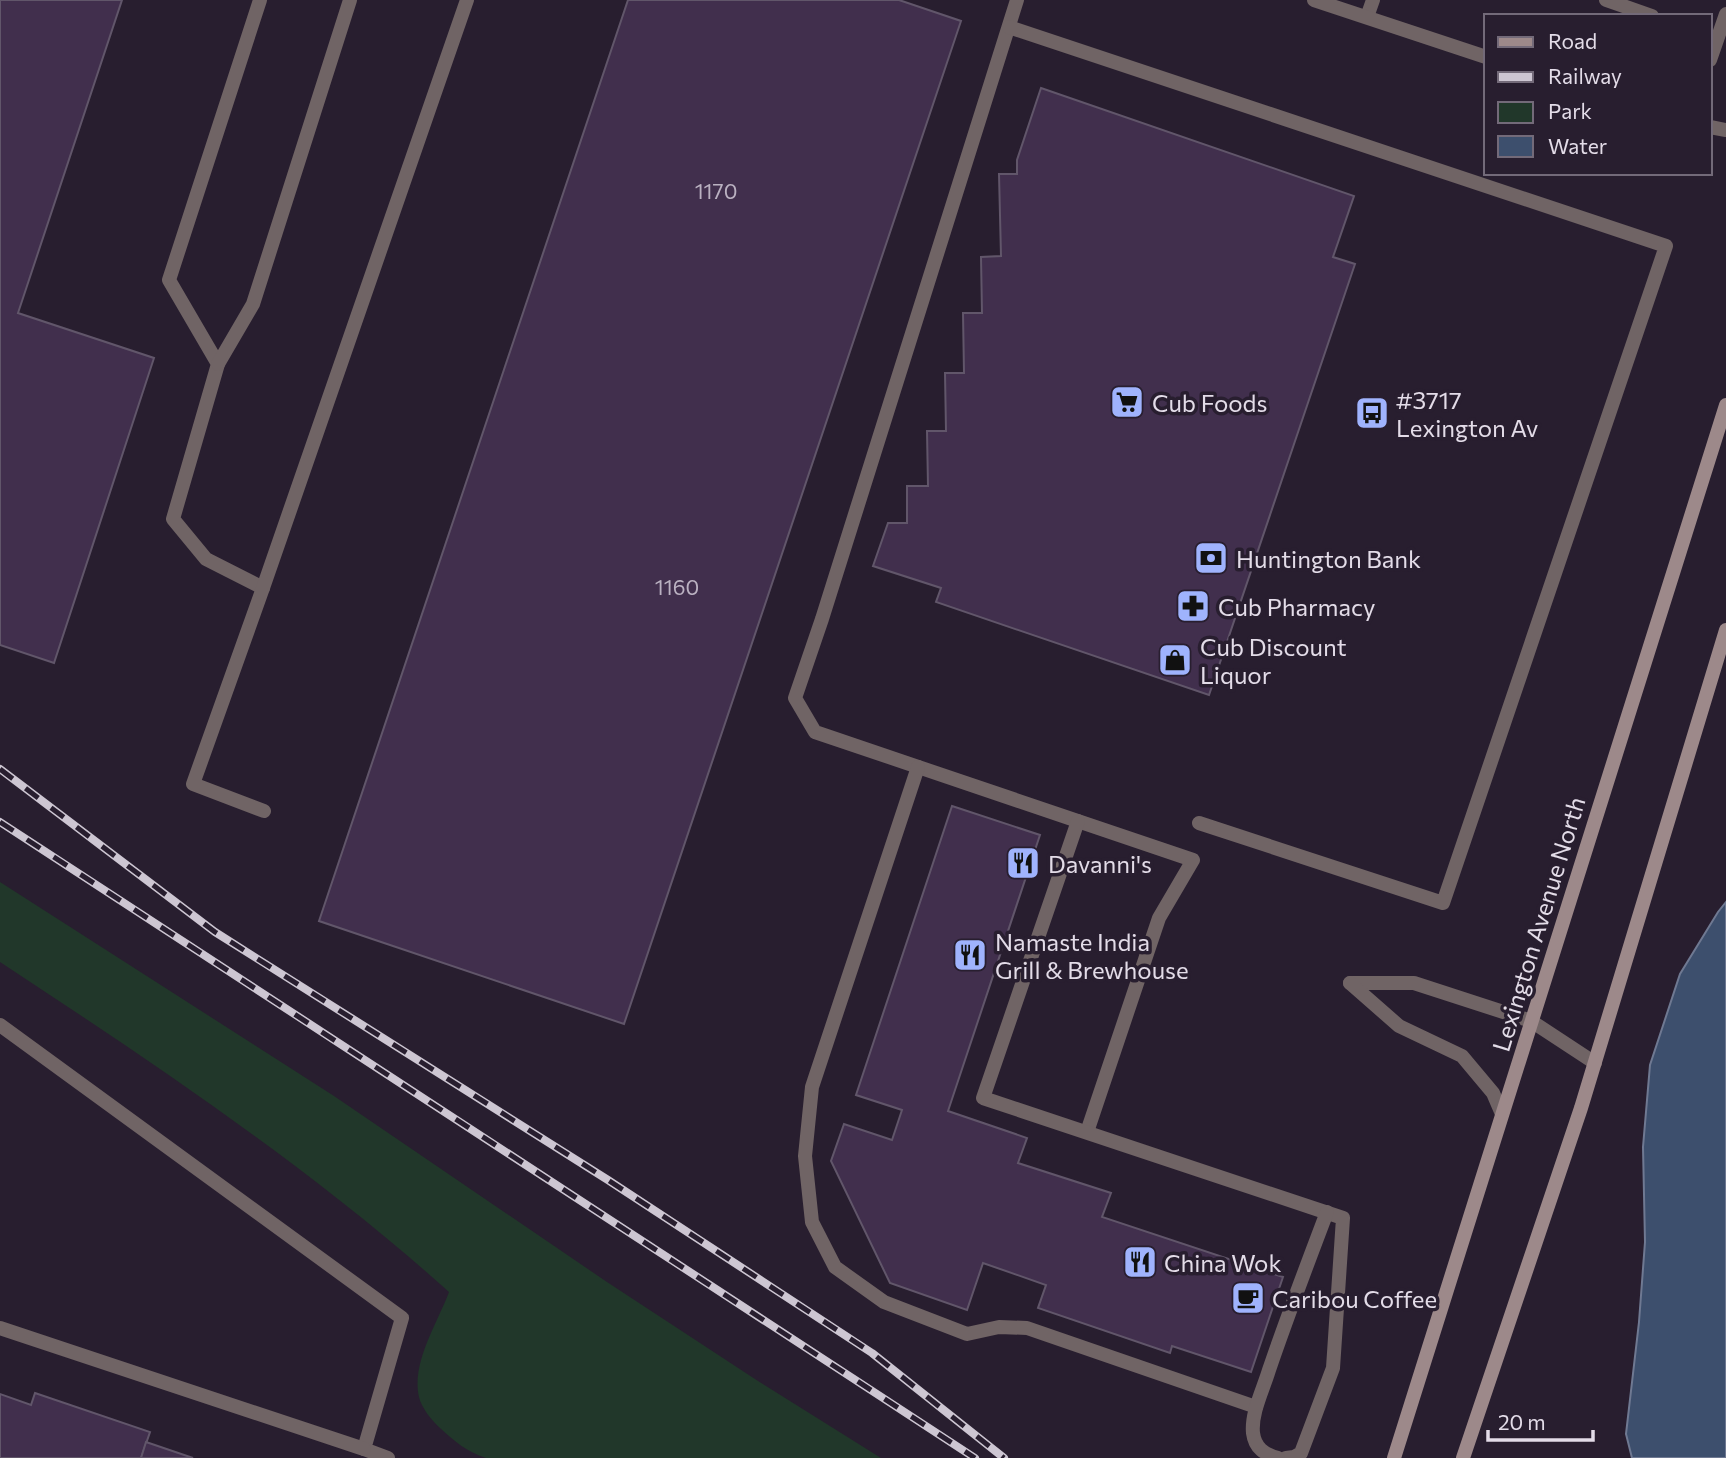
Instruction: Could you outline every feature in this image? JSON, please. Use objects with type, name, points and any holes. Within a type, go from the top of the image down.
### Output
[{"type":"main road","name":"Lexington Avenue North","points":[[1394,1458],[1726,405]]},
{"type":"main road","points":[[1463,1458],[1595,1063],[1726,630]]},
{"type":"street","points":[[218,364],[169,280],[260,0]]},
{"type":"street","points":[[263,588],[206,559],[173,519],[218,364],[253,304],[350,0]]},
{"type":"street","points":[[264,811],[193,784],[467,0]]},
{"type":"street","points":[[1017,0],[795,698],[815,733],[1193,860],[1159,918],[1087,1132]]},
{"type":"street","points":[[1314,0],[1484,56]]},
{"type":"street","points":[[1367,18],[1373,0]]},
{"type":"street","points":[[1606,0],[1646,14]]},
{"type":"street","points":[[1714,37],[1726,14]]},
{"type":"street","points":[[1009,27],[1666,246],[1443,903],[1199,823]]},
{"type":"street","points":[[918,767],[811,1087],[804,1156],[811,1222],[835,1267],[884,1302],[967,1334],[999,1327],[1027,1328],[1256,1408]]},
{"type":"street","points":[[1078,821],[983,1098],[1343,1218],[1333,1368],[1301,1453],[1286,1458]]},
{"type":"street","points":[[1502,1114],[1493,1093],[1462,1056],[1399,1026],[1350,983],[1413,983],[1531,1021],[1595,1063]]},
{"type":"street","points":[[0,1025],[402,1318],[364,1449]]},
{"type":"street","points":[[1278,1458],[1259,1449],[1255,1441],[1253,1422],[1327,1212]]},
{"type":"street","points":[[0,1328],[388,1458]]},
{"type":"green space","points":[[0,882],[334,1096],[607,1282],[881,1458],[486,1458],[461,1446],[427,1414],[419,1397],[422,1357],[449,1292],[342,1202],[287,1160],[174,1079],[0,962]]},
{"type":"water","points":[[1726,902],[1726,1458],[1632,1458],[1626,1434],[1645,1242],[1643,1147],[1650,1065],[1680,974]]},
{"type":"building","points":[[0,0],[122,0],[18,313],[154,358],[54,663],[0,645]]},
{"type":"building","points":[[628,0],[899,0],[961,21],[624,1024],[319,921]]},
{"type":"building","name":"Cub Foods","points":[[1041,88],[1354,196],[1333,257],[1355,264],[1209,695],[936,602],[941,588],[873,566],[888,523],[907,523],[907,486],[928,486],[927,431],[946,431],[945,373],[964,373],[963,313],[982,313],[981,257],[1001,256],[999,174],[1017,174],[1017,160]]},
{"type":"building","points":[[952,806],[1040,835],[948,1111],[1027,1138],[1018,1163],[1111,1193],[1102,1217],[1283,1277],[1251,1372],[1172,1346],[1170,1353],[1038,1308],[1046,1285],[983,1263],[967,1310],[890,1283],[831,1161],[844,1124],[892,1140],[902,1110],[856,1095]]},
{"type":"building","points":[[35,1393],[150,1432],[141,1458],[0,1458],[0,1394],[31,1405]]},
{"type":"building","points":[[146,1442],[193,1458],[141,1458]]},
{"type":"railway","points":[[0,769],[215,932],[608,1180],[872,1353],[1004,1458]]},
{"type":"railway","points":[[0,822],[975,1458]]},
{"type":"place","name":"Cub Foods","points":[[1127,402]]},
{"type":"place","name":"#3717 Lexington Av","points":[[1372,413]]},
{"type":"place","name":"Huntington Bank","points":[[1211,558]]},
{"type":"place","name":"Cub Pharmacy","points":[[1193,606]]},
{"type":"place","name":"Cub Discount Liquor","points":[[1175,660]]},
{"type":"place","name":"Davanni's","points":[[1023,863]]},
{"type":"place","name":"Namaste India Grill & Brewhouse","points":[[970,955]]},
{"type":"place","name":"China Wok","points":[[1140,1262]]},
{"type":"place","name":"Caribou Coffee","points":[[1248,1298]]}]
